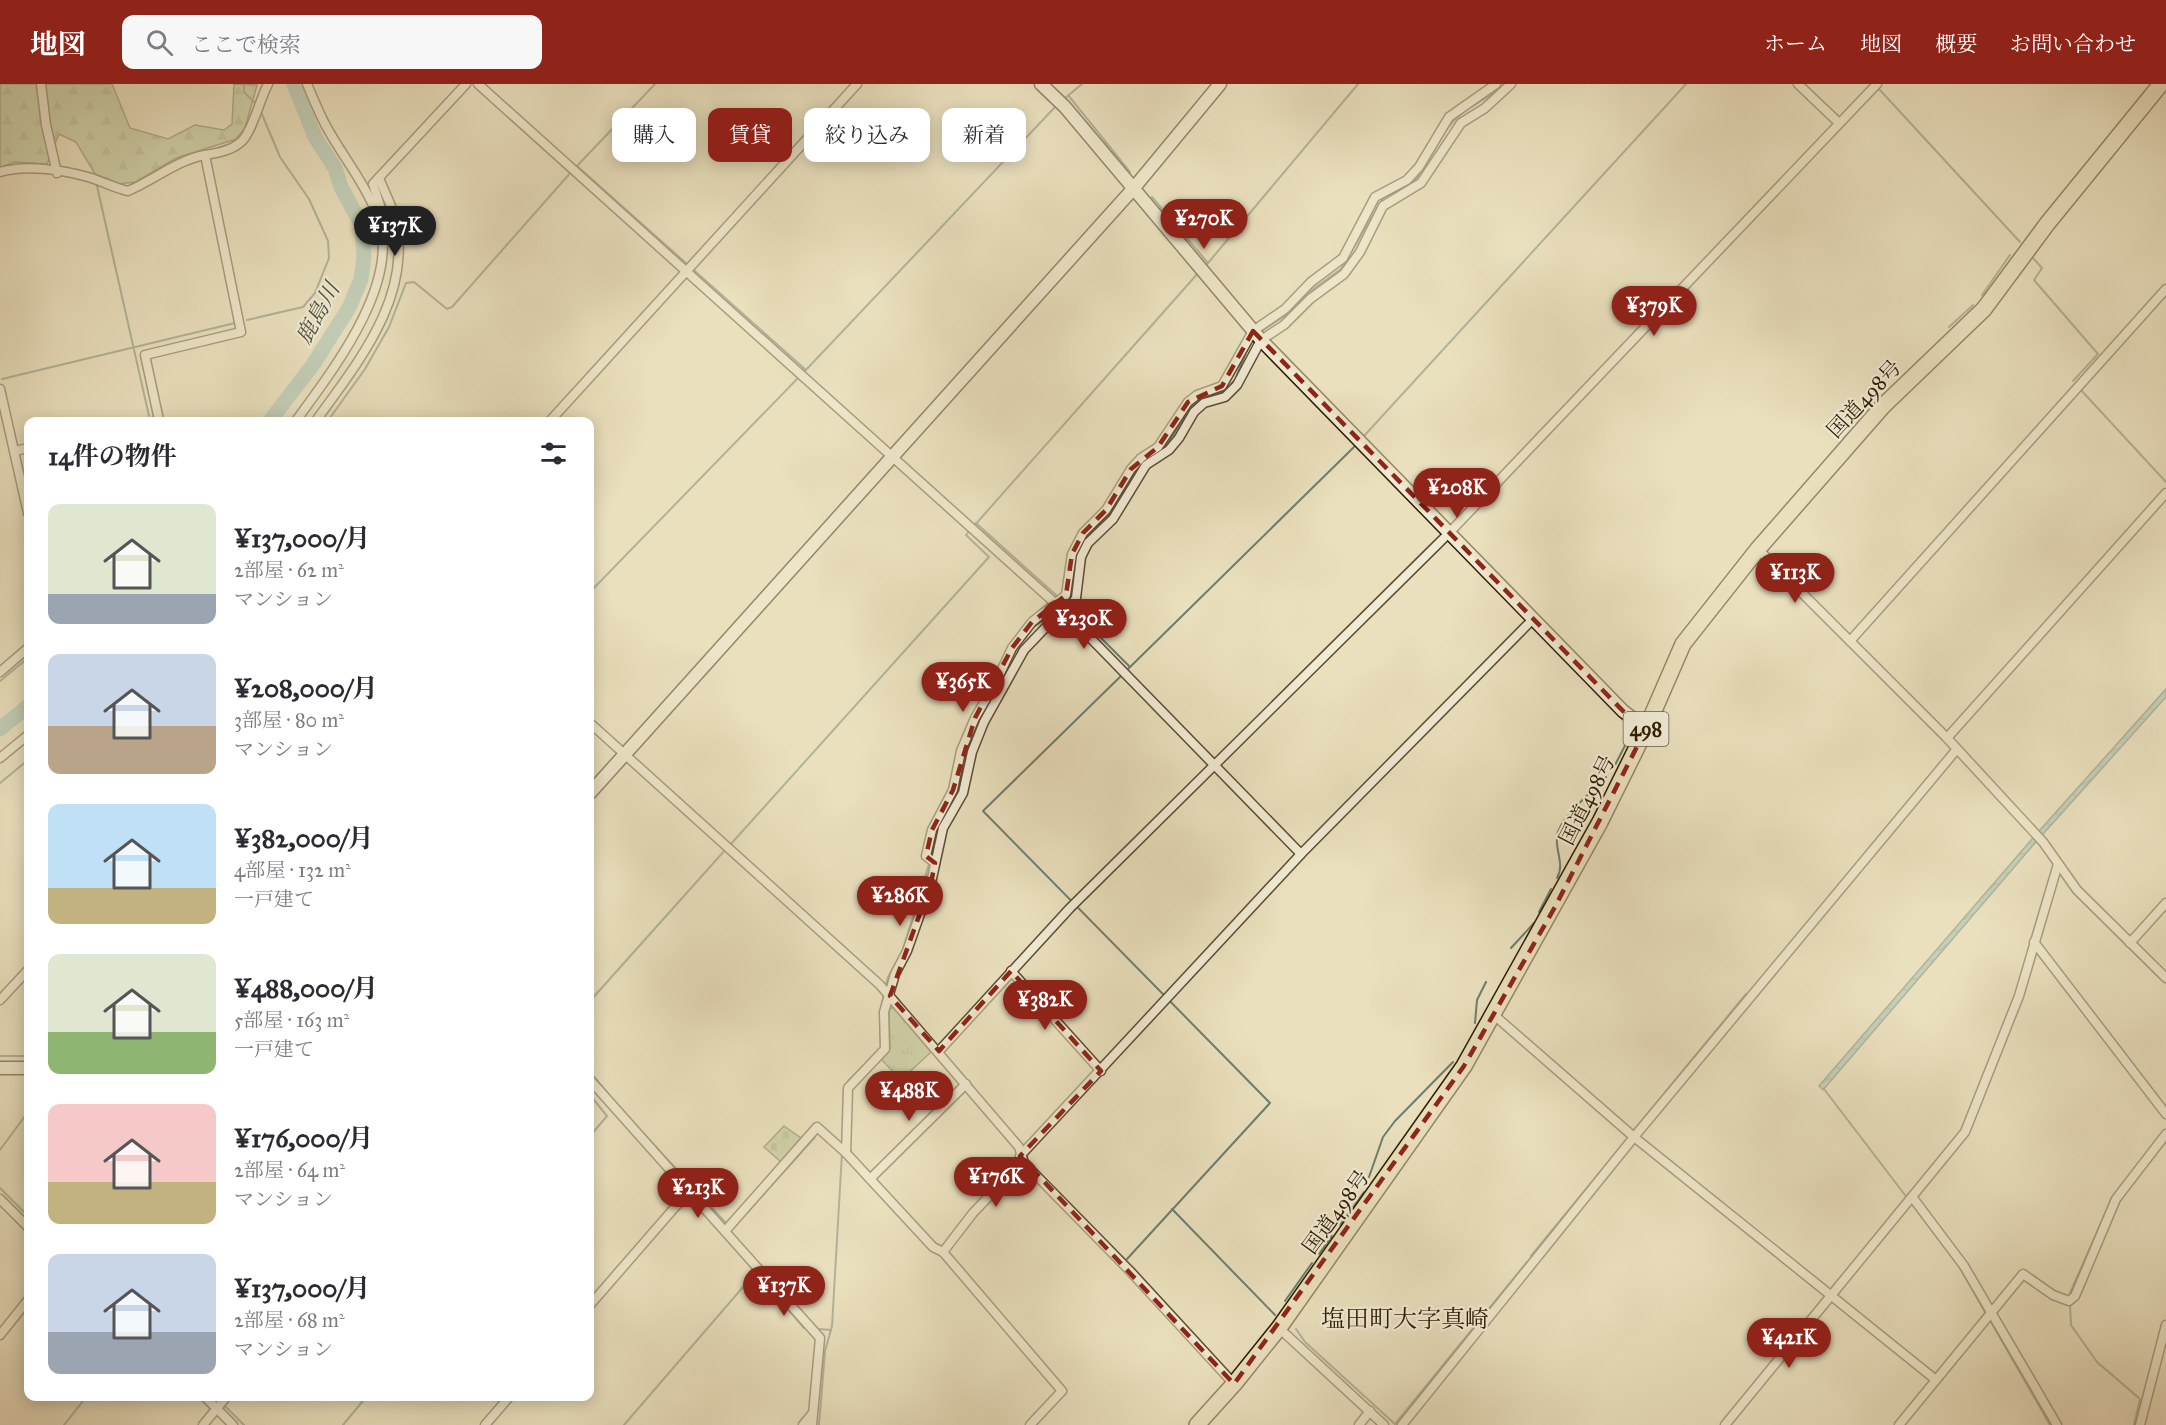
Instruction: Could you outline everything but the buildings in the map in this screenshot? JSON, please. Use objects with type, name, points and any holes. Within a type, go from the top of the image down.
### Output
[{"type":"highway","name":"国道498号","points":[[1197,1425],[1279,1328],[1445,1097],[1494,1015],[1600,822],[1646,729],[1683,644],[1758,549],[1883,406],[1984,309],[2047,224],[2161,84]]},
{"type":"street","points":[[41,84],[46,125],[57,173]]},
{"type":"street","points":[[0,172],[14,168],[88,177],[128,191],[180,163],[226,151],[242,142],[251,129],[256,109],[267,84]]},
{"type":"street","points":[[298,417],[328,376],[365,313],[379,274],[383,249],[379,219],[361,180],[326,126],[307,84]]},
{"type":"street","points":[[379,219],[382,212],[373,184],[466,84]]},
{"type":"street","points":[[478,84],[577,176],[689,269],[795,372],[1066,613],[1301,854]]},
{"type":"street","points":[[554,417],[856,84]]},
{"type":"street","points":[[1041,84],[1065,107],[1257,335],[1623,711],[1646,729]]},
{"type":"street","points":[[594,789],[1132,189],[1220,84]]},
{"type":"street","points":[[936,863],[926,856],[932,830],[953,790],[961,751],[975,718],[1021,634],[1066,595],[1072,554],[1083,533],[1106,510],[1141,458],[1158,447],[1188,402],[1197,395],[1222,386],[1257,335],[1311,282],[1343,258],[1375,197],[1407,180],[1419,167],[1449,117],[1496,84]]},
{"type":"street","points":[[843,1150],[848,1088],[885,1049],[884,1012],[895,974],[907,951],[936,863],[943,828],[963,793],[972,752],[984,722],[1024,650],[1045,628],[1066,613],[1076,598],[1081,557],[1088,543],[1113,519],[1146,465],[1169,450],[1179,438],[1194,412],[1204,403],[1226,397],[1237,385],[1257,335],[1284,325],[1310,299],[1344,274],[1360,252],[1383,206],[1421,183],[1461,123],[1485,108],[1511,84]]},
{"type":"street","points":[[1798,84],[1839,123]]},
{"type":"street","points":[[939,1051],[1070,908],[1449,533],[1877,84]]},
{"type":"street","points":[[158,417],[145,355],[241,332],[205,155]]},
{"type":"street","points":[[319,417],[364,354],[381,322],[394,286],[399,260],[394,217],[379,178]]},
{"type":"street","points":[[1850,641],[2166,289]]},
{"type":"street","points":[[0,389],[24,494]]},
{"type":"street","points":[[15,451],[24,449]]},
{"type":"street","points":[[1947,738],[2166,494]]},
{"type":"street","points":[[1758,549],[1947,738],[2043,842],[2078,890],[2166,978]]},
{"type":"street","points":[[1020,1156],[1301,854],[1533,619]]},
{"type":"street","points":[[0,672],[24,651]]},
{"type":"street","points":[[594,727],[880,985],[1019,1147],[1019,1165],[973,1213],[943,1252]]},
{"type":"street","points":[[0,758],[24,738]]},
{"type":"street","points":[[1402,1425],[1634,1137],[1957,749]]},
{"type":"street","points":[[1725,1425],[1965,1132],[2019,996],[2058,864]]},
{"type":"street","points":[[2130,943],[2166,903]]},
{"type":"street","points":[[2034,942],[2166,1114]]},
{"type":"street","points":[[1011,972],[1101,1071]]},
{"type":"street","points":[[0,1000],[24,974]]},
{"type":"street","points":[[1494,1015],[1634,1137],[1936,1380]]},
{"type":"street","points":[[0,1068],[24,1068]]},
{"type":"street","points":[[594,1084],[820,1338],[812,1425]]},
{"type":"street","points":[[870,1179],[966,1084]]},
{"type":"street","points":[[726,1230],[817,1127],[843,1150],[933,1247],[943,1252],[1062,1391],[1030,1425]]},
{"type":"street","points":[[1899,1425],[2023,1274],[2053,1295],[2069,1301],[2075,1296],[2116,1198],[2166,1134]]},
{"type":"street","points":[[1020,1156],[1024,1163],[1130,1271],[1234,1384]]},
{"type":"street","points":[[594,1300],[689,1191]]},
{"type":"street","points":[[1913,1198],[1964,1266],[2056,1425]]},
{"type":"street","points":[[0,1199],[24,1223]]},
{"type":"street","points":[[0,1335],[24,1305]]},
{"type":"street","points":[[2140,1425],[2166,1325]]},
{"type":"street","points":[[1279,1328],[1384,1425]]},
{"type":"street","points":[[209,1401],[233,1425]]},
{"type":"street","points":[[203,1425],[222,1401]]},
{"type":"street","points":[[485,1425],[506,1401]]},
{"type":"street","points":[[1359,1425],[1370,1411]]},
{"type":"street","points":[[803,1425],[813,1413]]},
{"type":"highlighted area","points":[[1253,331],[1623,711],[1646,729],[1555,907],[1464,1066],[1234,1384],[1020,1156],[1101,1071],[1011,971],[939,1051],[890,996],[931,883],[935,863],[926,856],[932,830],[953,790],[975,718],[1012,648],[1032,622],[1066,595],[1072,554],[1083,533],[1106,510],[1131,469],[1158,447],[1188,402],[1222,386]]},
{"type":"green space","points":[[0,84],[112,84],[130,128],[168,139],[195,125],[224,130],[232,124],[234,84],[257,85],[245,128],[236,139],[176,158],[136,182],[118,184],[95,174],[76,142],[59,134],[47,164],[14,162],[0,168]]},
{"type":"green space","points":[[893,1006],[931,1052],[901,1080],[881,1059],[890,1048],[889,1011]]},
{"type":"green space","points":[[784,1126],[801,1138],[781,1162],[764,1147]]},
{"type":"water","points":[[2166,689],[2166,697],[2035,843],[1823,1090],[1819,1086],[2032,839]]},
{"type":"waterway","points":[[244,84],[244,92],[254,102]]},
{"type":"waterway","name":"鹿島川","points":[[273,417],[312,366],[349,308],[361,279],[364,257],[362,226],[341,187],[335,168],[315,137],[294,84]]},
{"type":"waterway","points":[[576,167],[655,84]]},
{"type":"waterway","points":[[1064,99],[1082,84]]},
{"type":"waterway","points":[[1208,263],[1358,84]]},
{"type":"waterway","points":[[1412,184],[1453,121],[1504,84]]},
{"type":"waterway","points":[[1364,436],[1686,84]]},
{"type":"waterway","points":[[1879,89],[2020,242]]},
{"type":"waterway","points":[[1068,95],[1130,172]]},
{"type":"waterway","points":[[803,373],[1057,105]]},
{"type":"waterway","points":[[247,320],[303,307],[315,293],[329,258],[328,241],[309,199],[280,157],[261,112]]},
{"type":"waterway","points":[[577,166],[806,370]]},
{"type":"waterway","points":[[331,417],[365,369],[389,327],[406,283],[414,282],[447,309],[452,307],[572,171]]},
{"type":"waterway","points":[[97,186],[149,416]]},
{"type":"waterway","points":[[1262,331],[1289,313],[1306,294],[1341,269],[1383,198],[1405,188]]},
{"type":"waterway","points":[[1152,197],[1208,263],[1205,266]]},
{"type":"waterway","points":[[1982,295],[2010,255]]},
{"type":"waterway","points":[[2032,257],[2042,268],[2034,280],[2098,354],[2073,381]]},
{"type":"waterway","points":[[974,526],[1199,272]]},
{"type":"waterway","points":[[1949,327],[1973,305]]},
{"type":"waterway","points":[[2,379],[235,323]]},
{"type":"waterway","points":[[1032,628],[1063,607],[1071,595],[1077,556],[1085,538],[1112,512],[1135,472],[1144,462],[1166,446],[1198,400],[1226,390],[1235,380],[1249,345]]},
{"type":"waterway","points":[[594,588],[799,377]]},
{"type":"waterway","points":[[2080,389],[2166,482]]},
{"type":"waterway","points":[[1127,670],[1354,447]]},
{"type":"waterway","points":[[976,523],[1056,595]]},
{"type":"waterway","points":[[730,845],[989,557],[966,535],[970,530]]},
{"type":"waterway","points":[[1080,617],[1129,666]]},
{"type":"waterway","points":[[945,813],[958,791],[966,751],[1011,660]]},
{"type":"waterway","points":[[0,681],[24,661]]},
{"type":"waterway","points":[[1123,674],[983,811],[1270,1103],[1127,1259]]},
{"type":"waterway","name":"鹿島川","points":[[0,729],[24,709]]},
{"type":"waterway","points":[[1615,765],[1631,734]]},
{"type":"waterway","points":[[0,783],[24,763]]},
{"type":"waterway","points":[[1557,878],[1560,868],[1557,842],[1559,829],[1570,813],[1606,777]]},
{"type":"waterway","points":[[931,856],[938,826]]},
{"type":"waterway","points":[[594,997],[726,849]]},
{"type":"waterway","points":[[885,988],[888,977],[902,952],[930,861]]},
{"type":"waterway","points":[[1539,912],[1551,889]]},
{"type":"waterway","points":[[1511,948],[1534,923]]},
{"type":"waterway","points":[[1475,1023],[1477,1000],[1486,982]]},
{"type":"waterway","points":[[881,1009],[884,994]]},
{"type":"waterway","points":[[1635,1129],[1746,994]]},
{"type":"waterway","points":[[0,1056],[24,1056]]},
{"type":"waterway","points":[[1369,1177],[1383,1137],[1395,1121],[1453,1062]]},
{"type":"waterway","points":[[845,1087],[865,1065]]},
{"type":"waterway","points":[[594,1077],[610,1096]]},
{"type":"waterway","points":[[1824,1089],[1908,1199]]},
{"type":"waterway","points":[[594,1100],[607,1116],[594,1131]]},
{"type":"waterway","points":[[0,1150],[24,1117]]},
{"type":"waterway","points":[[644,1134],[725,1222]]},
{"type":"waterway","points":[[743,1217],[815,1137]]},
{"type":"waterway","points":[[1531,1256],[1628,1138]]},
{"type":"waterway","points":[[819,1425],[825,1351],[832,1326],[842,1153]]},
{"type":"waterway","points":[[2113,1198],[2142,1159]]},
{"type":"waterway","points":[[0,1188],[24,1212]]},
{"type":"waterway","points":[[1340,1225],[1364,1192]]},
{"type":"waterway","points":[[1911,1203],[1946,1249]]},
{"type":"waterway","points":[[1172,1209],[1275,1315]]},
{"type":"waterway","points":[[2070,1293],[2105,1214]]},
{"type":"waterway","points":[[1319,1254],[1332,1236]]},
{"type":"waterway","points":[[1395,1424],[1527,1262]]},
{"type":"waterway","points":[[1285,1301],[1312,1263]]},
{"type":"waterway","points":[[1960,1268],[1985,1312]]},
{"type":"waterway","points":[[624,1425],[756,1272],[804,1328]]},
{"type":"waterway","points":[[2070,1305],[2071,1325],[2097,1362],[2140,1399],[2134,1425]]},
{"type":"waterway","points":[[1991,1322],[2050,1425]]},
{"type":"waterway","points":[[818,1329],[831,1330]]},
{"type":"waterway","points":[[1296,1329],[1305,1342],[1396,1425]]},
{"type":"waterway","points":[[64,1425],[83,1401]]},
{"type":"waterway","points":[[343,1425],[363,1401]]},
{"type":"waterway","points":[[226,1407],[244,1425]]},
{"type":"district","name":"塩田町大字真崎","points":[[1405,1319]]}]
